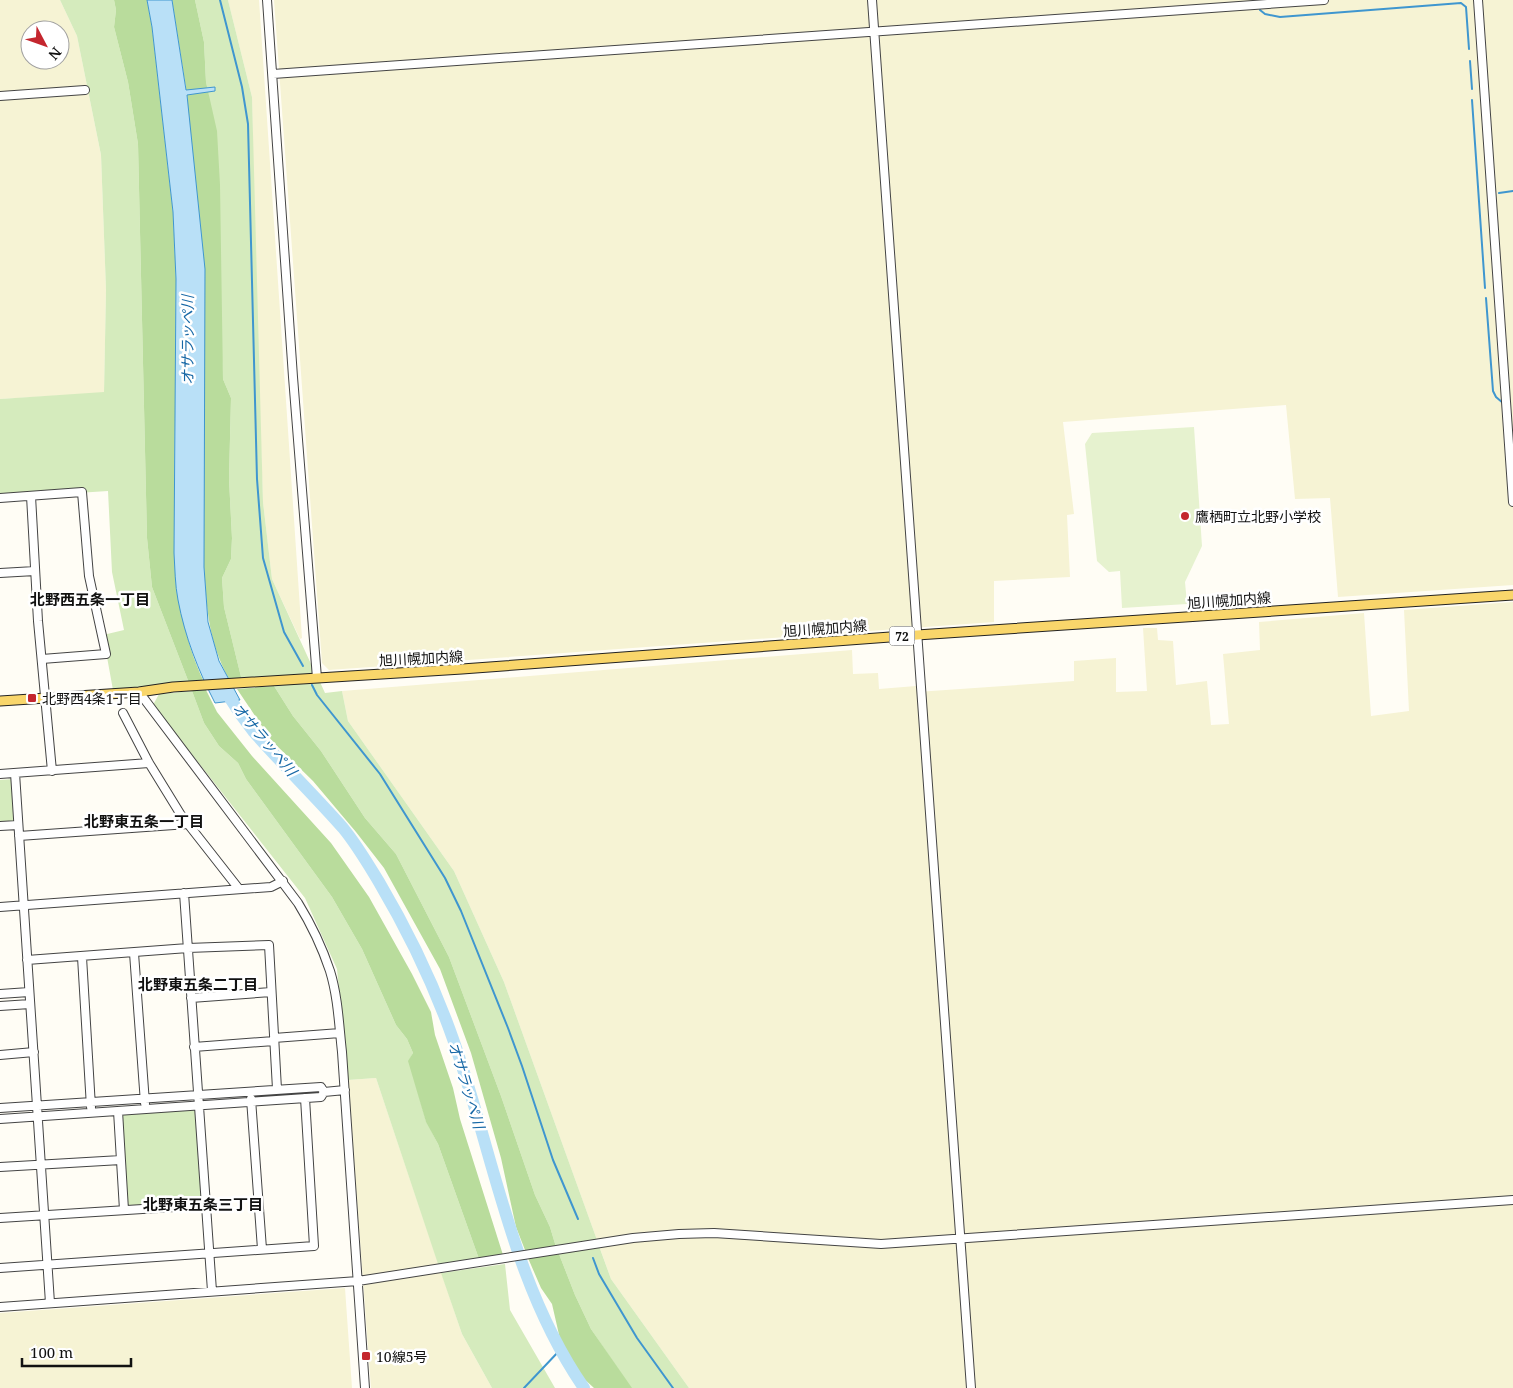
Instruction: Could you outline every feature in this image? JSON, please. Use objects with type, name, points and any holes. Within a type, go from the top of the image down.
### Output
[{"type":"main road","name":"旭川幌加内線","points":[[139,692],[173,687],[462,669],[917,635],[1513,594]]},
{"type":"main road","name":"72","points":[[0,701],[139,692]]},
{"type":"street","points":[[267,0],[317,678]]},
{"type":"street","points":[[872,0],[962,1239],[971,1388]]},
{"type":"street","points":[[273,74],[1324,0]]},
{"type":"street","points":[[1478,0],[1513,502]]},
{"type":"street","points":[[0,96],[85,90]]},
{"type":"street","points":[[0,498],[82,492],[89,576],[106,654],[42,659]]},
{"type":"street","points":[[31,496],[35,571],[52,771]]},
{"type":"street","points":[[0,573],[35,571]]},
{"type":"street","points":[[139,692],[283,881],[306,916],[330,972],[338,1010],[345,1090],[365,1388]]},
{"type":"street","points":[[123,712],[149,763],[188,824],[239,889]]},
{"type":"street","points":[[0,774],[149,763]]},
{"type":"street","points":[[15,774],[50,1303]]},
{"type":"street","points":[[19,836],[188,824]]},
{"type":"street","points":[[0,826],[18,825]]},
{"type":"street","points":[[0,907],[271,887],[283,881]]},
{"type":"street","points":[[184,893],[212,1291]]},
{"type":"street","points":[[27,960],[188,948],[269,945],[277,1090]]},
{"type":"street","points":[[134,953],[145,1109]]},
{"type":"street","points":[[82,957],[91,1113]]},
{"type":"street","points":[[0,994],[29,992]]},
{"type":"street","points":[[191,998],[271,992]]},
{"type":"street","points":[[0,1006],[30,1004]]},
{"type":"street","points":[[194,1047],[340,1033]]},
{"type":"street","points":[[0,1055],[34,1052]]},
{"type":"street","points":[[0,1108],[320,1087],[324,1092]]},
{"type":"street","points":[[324,1092],[345,1090]]},
{"type":"street","points":[[251,1092],[262,1249]]},
{"type":"street","points":[[0,1119],[321,1097],[324,1092]]},
{"type":"street","points":[[0,1268],[314,1246],[305,1098]]},
{"type":"street","points":[[118,1111],[124,1210]]},
{"type":"street","points":[[0,1167],[121,1160]]},
{"type":"street","points":[[0,1307],[358,1281],[633,1238],[688,1234],[714,1233],[881,1244],[1513,1200]]},
{"type":"street","points":[[0,1218],[206,1205]]},
{"type":"shaded area","points":[[0,0],[60,0],[69,20],[20,20],[20,70],[70,70],[70,21],[77,36],[101,155],[106,290],[104,393],[0,399]]},
{"type":"shaded area","points":[[228,0],[259,0],[302,638],[300,639],[272,579],[263,502],[255,281],[252,97]]},
{"type":"shaded area","points":[[274,0],[1513,0],[1513,585],[1338,597],[1330,498],[1295,499],[1286,405],[1063,422],[1074,514],[1067,515],[1070,577],[994,581],[994,622],[329,670],[322,663]]},
{"type":"shaded area","points":[[1513,602],[1513,1388],[689,1388],[611,1279],[504,982],[454,871],[348,721],[342,691],[852,650],[853,674],[878,673],[879,689],[916,686],[917,692],[1074,681],[1074,661],[1116,658],[1116,692],[1147,691],[1143,628],[1157,628],[1158,640],[1173,641],[1176,685],[1207,681],[1211,725],[1229,724],[1223,654],[1260,650],[1259,622],[1364,613],[1371,716],[1409,711],[1404,610]]},
{"type":"shaded area","points":[[376,1078],[462,1334],[492,1388],[371,1388],[348,1080]]},
{"type":"shaded area","points":[[345,1288],[352,1388],[0,1388],[0,1313]]},
{"type":"green space","points":[[60,0],[114,0],[116,10],[114,27],[128,82],[138,144],[147,538],[152,587],[189,683],[113,690],[103,635],[124,630],[112,572],[108,491],[0,498],[0,399],[104,392],[106,290],[101,155],[77,36]]},
{"type":"green space","points":[[114,0],[147,0],[152,27],[173,212],[176,279],[174,553],[183,619],[191,650],[204,682],[189,683],[152,587],[147,538],[138,144],[128,82],[114,27],[116,10]]},
{"type":"green space","points":[[172,0],[195,0],[204,42],[206,82],[217,131],[220,185],[223,379],[231,398],[229,479],[232,538],[231,559],[222,578],[224,607],[242,681],[230,681],[217,652],[210,625],[206,597],[187,95]]},
{"type":"green space","points":[[195,0],[228,0],[252,97],[263,502],[272,579],[317,677],[242,681],[224,607],[222,578],[231,559],[232,538],[229,479],[231,398],[223,379],[209,98],[206,82],[204,42]]},
{"type":"green space","points":[[1194,427],[1202,546],[1185,582],[1187,604],[1122,608],[1120,571],[1109,572],[1097,561],[1085,444],[1092,433]]},
{"type":"green space","points":[[320,682],[325,693],[342,691],[348,721],[454,871],[504,982],[597,1240],[556,1247],[550,1227],[535,1195],[501,1096],[449,957],[396,854],[365,818],[321,751],[293,716],[274,686]]},
{"type":"green space","points":[[274,686],[293,716],[321,751],[365,818],[396,854],[449,957],[501,1096],[535,1195],[550,1227],[556,1247],[525,1250],[516,1227],[501,1158],[471,1053],[440,969],[384,868],[313,781],[272,741],[237,689]]},
{"type":"green space","points":[[206,690],[217,712],[252,756],[331,843],[369,897],[412,974],[431,1012],[435,1035],[453,1088],[460,1119],[503,1255],[479,1259],[438,1144],[426,1122],[408,1061],[413,1053],[407,1039],[396,1025],[362,949],[332,897],[246,779],[238,763],[219,746],[204,723],[192,691]]},
{"type":"green space","points":[[192,691],[204,723],[219,746],[238,763],[246,779],[332,897],[362,949],[396,1025],[407,1039],[413,1053],[409,1061],[426,1121],[438,1144],[479,1259],[439,1267],[376,1078],[348,1080],[337,969],[305,898],[153,705],[159,694]]},
{"type":"green space","points":[[13,779],[15,823],[0,824],[0,780]]},
{"type":"green space","points":[[196,1110],[203,1202],[127,1208],[121,1115]]},
{"type":"green space","points":[[599,1246],[611,1279],[689,1388],[631,1388],[591,1329],[559,1254]]},
{"type":"green space","points":[[559,1254],[591,1329],[632,1388],[594,1388],[582,1377],[560,1339],[552,1304],[541,1288],[528,1258]]},
{"type":"green space","points":[[505,1264],[510,1310],[555,1388],[492,1388],[462,1334],[441,1273]]},
{"type":"water","points":[[147,0],[172,0],[186,90],[215,87],[215,91],[187,95],[205,269],[204,567],[208,622],[219,661],[240,700],[215,703],[188,640],[177,594],[174,553],[176,279],[173,212],[152,27]]},
{"type":"waterway","points":[[220,0],[242,87],[248,124],[257,479],[263,558],[284,632],[303,666]]},
{"type":"waterway","points":[[1260,10],[1265,14],[1280,17],[1461,3],[1466,7],[1469,49]]},
{"type":"waterway","points":[[1470,61],[1472,89]]},
{"type":"waterway","points":[[1472,100],[1485,288]]},
{"type":"waterway","points":[[1499,193],[1513,191]]},
{"type":"waterway","points":[[1486,298],[1493,391],[1496,397],[1503,403]]},
{"type":"waterway","points":[[312,685],[317,695],[380,774],[445,878],[461,911],[508,1028],[553,1160],[578,1219]]},
{"type":"waterway","name":"オサラッペ川","points":[[222,686],[253,731],[348,834],[379,882],[410,939],[438,999],[453,1039],[507,1218],[539,1306],[559,1348],[584,1388]]},
{"type":"waterway","points":[[593,1258],[599,1274],[637,1338],[673,1388]]},
{"type":"waterway","points":[[524,1388],[560,1350]]},
{"type":"place","name":"鷹栖町立北野小学校","points":[[1185,516]]},
{"type":"place","name":"北野西4条1丁目","points":[[32,698]]},
{"type":"place","name":"10線5号","points":[[366,1356]]},
{"type":"district","name":"北野西五条一丁目","points":[[90,599]]},
{"type":"district","name":"北野東五条一丁目","points":[[144,821]]},
{"type":"district","name":"北野東五条二丁目","points":[[198,984]]},
{"type":"district","name":"北野東五条三丁目","points":[[203,1204]]}]
